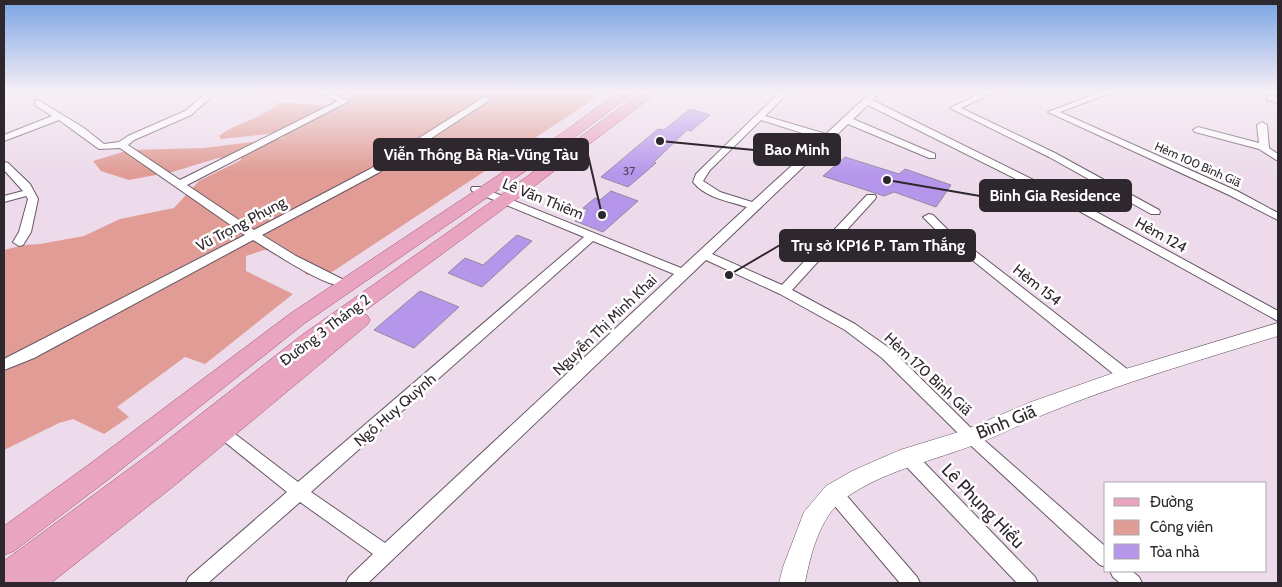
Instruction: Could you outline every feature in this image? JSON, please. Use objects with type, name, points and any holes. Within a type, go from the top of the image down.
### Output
[{"type":"main road","name":"Đường 3 Tháng 2","points":[[480,190],[580,118]]},
{"type":"main road","name":"Đường 3 Tháng 2","points":[[4,525],[100,456],[283,318],[346,280],[588,118]]},
{"type":"main road","name":"Đường 3 Tháng 2","points":[[510,202],[617,118]]},
{"type":"main road","name":"Đường 3 Tháng 2","points":[[4,578],[165,456],[310,340],[376,300],[627,118]]},
{"type":"main road","name":"Đường 3 Tháng 2","points":[[4,542],[100,471],[346,280]]},
{"type":"main road","name":"Đường 3 Tháng 2","points":[[29,583],[129,507],[327,345],[376,300]]},
{"type":"street","points":[[4,138],[54,118]]},
{"type":"street","points":[[60,118],[81,130],[102,147],[122,145],[131,138],[178,118]]},
{"type":"street","points":[[180,184],[310,118]]},
{"type":"street","name":"Vũ Trọng Phụng","points":[[4,365],[29,354],[374,171],[457,118]]},
{"type":"street","points":[[754,206],[702,187],[698,182],[706,168],[757,118]]},
{"type":"street","points":[[767,118],[829,138]]},
{"type":"street","name":"Hẻm 124","points":[[904,118],[1074,204],[1278,317]]},
{"type":"street","points":[[976,118],[1052,155],[1155,212]]},
{"type":"street","name":"Hẻm 100 Bình Giã","points":[[1066,118],[1233,193],[1278,217]]},
{"type":"street","points":[[848,120],[932,156]]},
{"type":"street","name":"Nguyễn Thị Minh Khai","points":[[355,583],[468,479],[682,273],[848,120]]},
{"type":"street","points":[[1262,125],[1264,150],[1278,158]]},
{"type":"street","points":[[1198,130],[1263,146]]},
{"type":"street","points":[[122,145],[292,259],[346,280]]},
{"type":"street","points":[[4,165],[30,192],[33,199],[25,232],[19,242]]},
{"type":"street","name":"Lê Văn Thiêm","points":[[480,190],[682,273]]},
{"type":"street","points":[[4,199],[30,192]]},
{"type":"street","points":[[784,291],[871,197]]},
{"type":"street","name":"Hẻm 154","points":[[929,217],[944,232],[1126,376]]},
{"type":"street","name":"Ngô Huy Quỳnh","points":[[195,583],[593,235]]},
{"type":"street","name":"Hẻm 170 Bình Giã","points":[[703,254],[784,291],[850,327],[887,354],[971,436],[1104,557]]},
{"type":"street","name":"Bình Giã","points":[[792,583],[795,567],[812,520],[834,493],[860,478],[908,457],[971,436],[1038,408],[1126,376],[1278,328]]},
{"type":"street","points":[[221,431],[300,493],[386,553]]},
{"type":"street","name":"Lê Phụng Hiểu","points":[[908,457],[1029,583]]},
{"type":"street","points":[[834,493],[911,583]]},
{"type":"street","points":[[1120,572],[1133,583]]},
{"type":"green space","points":[[253,118],[565,118],[332,272],[307,275],[281,250],[264,250],[246,256],[246,271],[293,294],[205,364],[185,357],[117,407],[129,417],[104,434],[73,419],[59,423],[4,450],[4,250],[84,236],[120,219],[174,208],[199,181],[241,160],[241,157],[218,158],[172,172],[129,180],[101,171],[93,161],[129,150],[204,148],[283,138],[285,132],[221,139],[219,136]]},
{"type":"building","points":[[678,118],[706,118],[691,131],[687,130],[654,162],[656,163],[628,187],[601,177],[658,129],[664,130]]},
{"type":"building","points":[[845,157],[899,174],[905,169],[951,185],[936,207],[894,192],[884,196],[823,176]]},
{"type":"building","points":[[611,191],[638,201],[603,232],[575,221],[588,210],[583,208],[595,198],[600,200]]},
{"type":"building","points":[[517,235],[532,241],[482,287],[448,273],[465,258],[483,265]]},
{"type":"building","points":[[420,291],[459,307],[414,348],[374,330]]},
{"type":"place","name":"Bao Minh","points":[[660,141]]},
{"type":"place","name":"Binh Gia Residence","points":[[887,180]]},
{"type":"place","name":"Viễn Thông Bà Rịa-Vũng Tàu","points":[[602,215]]},
{"type":"place","name":"Trụ sở KP16 P. Tam Thắng","points":[[729,275]]}]
